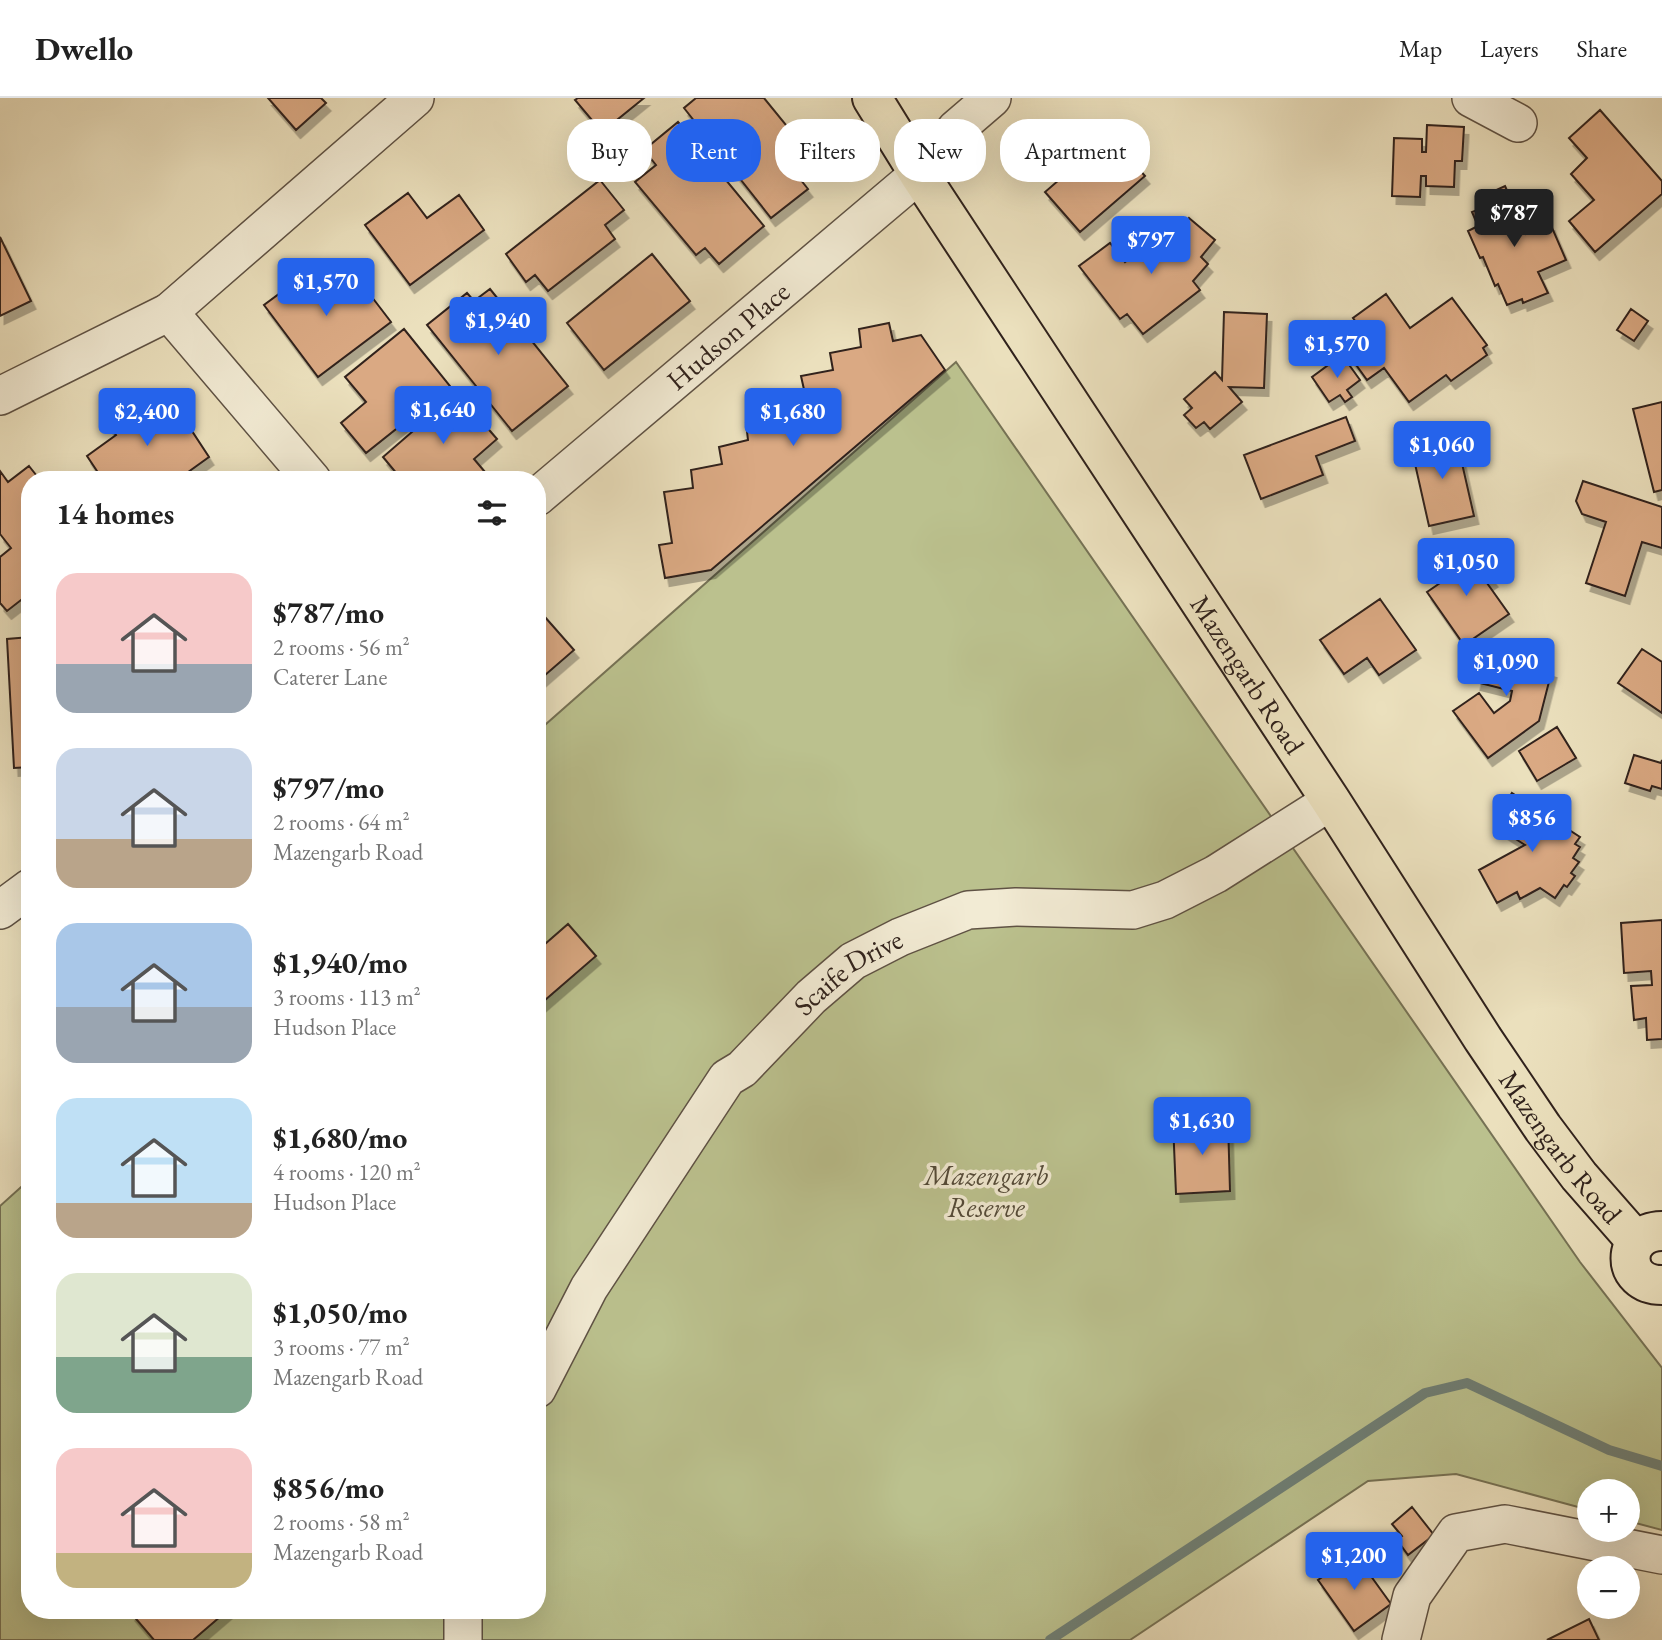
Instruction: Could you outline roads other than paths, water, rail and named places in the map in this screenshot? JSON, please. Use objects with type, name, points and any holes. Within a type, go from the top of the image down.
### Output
[{"type":"main road","name":"Mazengarb Road","points":[[872,98],[894,134]]},
{"type":"main road","name":"Mazengarb Road","points":[[924,182],[1543,1128],[1579,1176],[1649,1236],[1630,1259],[1637,1276],[1644,1282],[1662,1285]]},
{"type":"street","points":[[0,396],[169,312],[415,98]]},
{"type":"street","name":"Hudson Place","points":[[968,119],[992,98]]},
{"type":"street","points":[[1471,98],[1518,123]]},
{"type":"street","name":"Hudson Place","points":[[546,489],[910,182]]},
{"type":"street","points":[[169,312],[304,471]]},
{"type":"street","name":"Scaife Drive","points":[[546,1372],[589,1288],[727,1078],[742,1069],[811,997],[853,961],[901,936],[968,910],[1133,910],[1165,900],[1216,874],[1331,801]]},
{"type":"street","points":[[0,910],[21,895]]},
{"type":"street","points":[[1401,1640],[1412,1595],[1456,1533],[1505,1524],[1662,1555]]},
{"type":"street","points":[[463,1619],[463,1640]]},
{"type":"waterway","points":[[1050,1640],[1425,1393],[1467,1383],[1609,1450],[1662,1466]]},
{"type":"park label","name":"Mazengarb Reserve","points":[[986,1191]]}]
